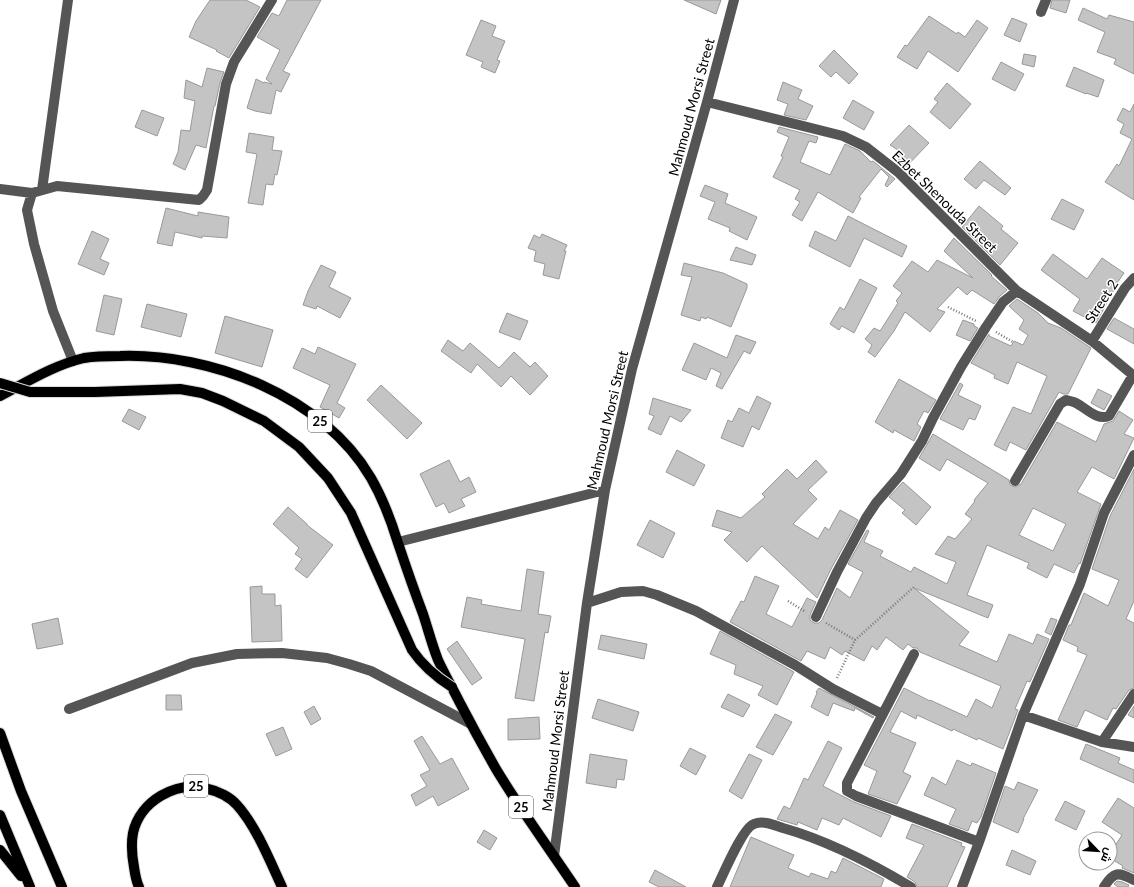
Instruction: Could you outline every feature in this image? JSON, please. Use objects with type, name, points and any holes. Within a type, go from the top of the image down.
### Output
[{"type":"main road","name":"25","points":[[0,396],[60,365],[86,358],[131,355],[177,359],[225,371],[273,391],[296,404],[324,424],[358,458],[370,475],[384,502],[393,524],[438,660],[497,770],[575,887]]},
{"type":"main road","points":[[0,383],[30,392],[95,392],[180,388],[223,401],[264,420],[299,447],[314,462],[340,495],[351,513],[412,650],[430,671],[452,687]]},
{"type":"main road","points":[[0,734],[21,790],[62,887]]},
{"type":"main road","name":"25","points":[[140,887],[137,882],[132,854],[133,833],[142,813],[157,798],[176,788],[198,786],[218,792],[236,804],[258,838],[282,887]]},
{"type":"main road","points":[[0,815],[30,887]]},
{"type":"main road","points":[[0,850],[30,887]]},
{"type":"street","points":[[42,190],[68,0]]},
{"type":"street","points":[[0,189],[32,193],[57,186],[199,200],[207,190],[226,84],[234,62],[272,0]]},
{"type":"street","name":"Mahmoud Morsi Street","points":[[554,856],[587,603],[605,490],[632,369],[734,0]]},
{"type":"street","points":[[1041,12],[1046,0]]},
{"type":"street","name":"Ezbet Shenouda Street","points":[[707,102],[835,134],[851,139],[866,147],[898,172],[1017,291],[1092,341],[1134,376]]},
{"type":"street","points":[[32,193],[27,210],[34,244],[53,311],[73,361]]},
{"type":"street","name":"Street 2","points":[[1092,341],[1134,278]]},
{"type":"street","points":[[816,617],[837,572],[866,518],[876,503],[901,474],[922,441],[961,367],[986,327],[1003,302],[1017,291]]},
{"type":"street","points":[[1016,481],[1060,404],[1066,400],[1075,402],[1099,417],[1104,418],[1109,416],[1134,376]]},
{"type":"street","points":[[962,887],[1023,715],[1080,584],[1104,513],[1134,455]]},
{"type":"street","points":[[398,542],[605,490]]},
{"type":"street","points":[[587,603],[621,592],[643,591],[657,595],[696,611],[795,665],[833,689],[882,714]]},
{"type":"street","points":[[69,709],[192,663],[237,654],[282,653],[305,654],[327,658],[371,671],[471,724]]},
{"type":"street","points":[[914,654],[847,783],[847,791],[856,796],[979,842]]},
{"type":"street","points":[[1102,742],[1134,694]]},
{"type":"street","points":[[1023,715],[1102,742],[1134,747]]},
{"type":"street","points":[[717,887],[744,833],[752,824],[765,823],[795,831],[830,844],[877,867],[911,887]]},
{"type":"street","points":[[1104,887],[1114,874],[1122,874],[1134,880]]},
{"type":"path","points":[[833,689],[855,640],[914,587]]},
{"type":"building","points":[[210,0],[246,0],[260,7],[229,58],[216,51],[217,50],[189,37],[196,21]]},
{"type":"building","points":[[287,0],[321,0],[283,71],[290,74],[281,92],[276,90],[271,114],[255,111],[247,108],[256,79],[264,83],[272,84],[266,79],[280,50],[257,37],[272,13],[279,16]]},
{"type":"building","points":[[684,0],[721,0],[716,14]]},
{"type":"building","points":[[1052,0],[1070,0],[1066,13],[1050,8]]},
{"type":"building","points":[[1083,8],[1107,19],[1109,15],[1134,22],[1134,74],[1114,64],[1116,59],[1097,52],[1105,32],[1078,20]]},
{"type":"building","points":[[929,16],[957,34],[958,32],[965,37],[977,20],[988,28],[958,72],[928,51],[917,69],[897,57]]},
{"type":"building","points":[[1012,18],[1027,24],[1020,42],[1004,35]]},
{"type":"building","points":[[481,20],[496,26],[492,36],[505,41],[497,60],[500,61],[495,73],[481,67],[483,62],[466,55]]},
{"type":"building","points":[[834,50],[858,74],[849,84],[836,72],[831,77],[819,66]]},
{"type":"building","points":[[1024,54],[1036,56],[1034,67],[1022,64]]},
{"type":"building","points":[[1001,62],[1024,74],[1015,91],[992,79]]},
{"type":"building","points":[[1074,67],[1104,80],[1098,97],[1066,86]]},
{"type":"building","points":[[207,68],[224,72],[214,106],[206,148],[196,145],[185,170],[173,164],[178,152],[181,130],[190,131],[195,101],[184,98],[186,80],[202,87]]},
{"type":"building","points":[[783,82],[802,90],[798,99],[813,106],[806,120],[784,115],[788,104],[777,100]]},
{"type":"building","points":[[947,83],[971,104],[950,129],[930,112],[938,102],[934,99]]},
{"type":"building","points":[[853,100],[874,112],[864,130],[843,118]]},
{"type":"building","points":[[1134,104],[1134,200],[1105,182],[1117,164],[1119,166],[1132,139],[1120,133],[1124,124],[1117,120],[1123,108],[1130,112]]},
{"type":"building","points":[[142,110],[164,118],[157,136],[135,127]]},
{"type":"building","points":[[909,125],[929,143],[904,169],[893,160],[897,161],[901,152],[890,145]]},
{"type":"building","points":[[779,127],[818,137],[816,143],[809,141],[800,162],[830,175],[845,144],[860,151],[871,162],[873,161],[895,179],[887,187],[885,185],[889,177],[881,169],[859,197],[861,198],[853,213],[818,192],[802,221],[792,215],[800,202],[795,199],[800,190],[773,177],[783,157],[781,156],[789,137],[777,132]]},
{"type":"building","points":[[249,133],[274,137],[272,150],[282,151],[277,175],[275,174],[273,185],[266,184],[263,205],[248,203],[257,154],[246,152]]},
{"type":"building","points":[[980,161],[1011,188],[1005,195],[984,180],[976,189],[964,179]]},
{"type":"building","points":[[705,185],[728,194],[725,203],[757,217],[747,240],[729,231],[730,228],[708,219],[715,202],[700,196]]},
{"type":"building","points":[[1062,199],[1084,210],[1074,230],[1051,219]]},
{"type":"building","points":[[979,206],[1003,226],[1001,229],[1018,243],[1000,265],[962,227]]},
{"type":"building","points":[[166,208],[198,216],[198,212],[229,217],[227,238],[202,236],[202,238],[175,232],[172,246],[157,243]]},
{"type":"building","points":[[848,216],[907,246],[902,257],[864,238],[850,267],[809,246],[815,231],[836,241]]},
{"type":"building","points":[[92,231],[109,239],[100,259],[109,263],[104,275],[78,264]]},
{"type":"building","points":[[542,234],[567,245],[564,251],[566,251],[559,279],[543,275],[545,264],[534,261],[536,251],[528,248],[534,235],[540,238]]},
{"type":"building","points":[[954,238],[992,275],[991,276],[1007,290],[994,304],[972,290],[967,295],[958,287],[937,309],[945,312],[930,332],[905,312],[894,331],[875,357],[868,352],[872,345],[865,339],[874,328],[880,331],[898,303],[896,301],[902,293],[893,286],[912,261],[928,272],[937,260],[973,278],[944,251]]},
{"type":"building","points":[[736,247],[756,255],[752,265],[730,260]]},
{"type":"building","points":[[1053,254],[1087,279],[1102,258],[1124,273],[1113,289],[1114,290],[1096,323],[1073,311],[1080,299],[1041,270]]},
{"type":"building","points":[[684,263],[723,273],[747,284],[747,288],[731,327],[707,317],[706,319],[701,317],[700,321],[681,315],[692,277],[681,275]]},
{"type":"building","points":[[321,265],[336,272],[329,287],[351,298],[340,318],[317,306],[316,309],[303,305]]},
{"type":"building","points":[[860,279],[877,288],[854,333],[842,326],[839,330],[830,324],[840,307],[844,310]]},
{"type":"building","points":[[104,295],[122,299],[114,335],[96,331]]},
{"type":"building","points":[[1017,299],[1038,313],[1048,323],[1061,328],[1091,348],[1068,394],[1059,392],[1026,450],[1010,442],[1006,451],[994,445],[1013,407],[1031,414],[1047,376],[1017,362],[1008,384],[994,378],[995,375],[971,363],[989,334],[989,336],[1011,346],[1014,341],[1023,345],[1028,335],[1019,329],[1024,320],[1009,306]]},
{"type":"building","points":[[147,304],[187,314],[181,337],[141,327]]},
{"type":"building","points":[[507,313],[528,321],[520,340],[499,332]]},
{"type":"building","points":[[225,316],[273,330],[262,367],[215,353]]},
{"type":"building","points":[[1114,318],[1134,329],[1134,344],[1107,329]]},
{"type":"building","points":[[963,320],[974,324],[974,326],[978,328],[970,341],[956,335]]},
{"type":"building","points":[[736,335],[756,342],[750,354],[744,351],[722,389],[716,386],[721,373],[711,368],[706,380],[682,370],[694,343],[727,358]]},
{"type":"building","points":[[448,340],[463,351],[470,343],[499,368],[514,352],[530,367],[535,362],[548,376],[530,395],[511,376],[501,387],[477,364],[471,373],[441,351]]},
{"type":"building","points":[[318,347],[356,364],[337,403],[345,408],[339,418],[320,407],[330,385],[293,368],[302,348],[315,354]]},
{"type":"building","points":[[899,379],[936,400],[928,413],[924,411],[917,424],[921,427],[914,441],[894,430],[893,433],[875,422]]},
{"type":"building","points":[[960,383],[963,385],[958,395],[981,406],[975,420],[969,418],[963,430],[940,419]]},
{"type":"building","points":[[381,385],[422,423],[407,439],[367,400]]},
{"type":"building","points":[[1098,389],[1112,396],[1104,410],[1091,403]]},
{"type":"building","points":[[757,396],[771,403],[759,430],[752,426],[743,447],[721,438],[728,420],[732,422],[739,408],[749,413]]},
{"type":"building","points":[[653,398],[691,410],[681,422],[670,416],[661,435],[648,429],[654,416],[649,414]]},
{"type":"building","points":[[129,409],[146,417],[139,430],[122,421]]},
{"type":"building","points":[[1119,411],[1133,420],[1124,434],[1134,438],[1114,479],[1092,467],[1077,492],[1101,504],[1080,564],[1079,563],[1074,573],[1054,564],[1047,578],[1027,568],[1029,563],[987,545],[967,595],[993,605],[988,618],[914,588],[969,632],[959,645],[997,662],[1009,634],[1033,644],[1037,634],[1049,639],[1030,682],[1027,681],[1015,709],[1018,710],[1003,749],[978,738],[977,740],[953,729],[952,731],[917,715],[916,719],[901,711],[890,732],[916,743],[903,772],[911,776],[897,804],[868,794],[877,771],[864,765],[904,688],[967,717],[976,699],[992,708],[1001,686],[920,652],[917,648],[913,648],[908,644],[903,650],[886,637],[877,650],[872,646],[864,661],[845,651],[842,655],[830,647],[825,659],[807,651],[801,661],[730,622],[741,601],[744,602],[755,576],[779,586],[766,614],[792,627],[807,598],[816,602],[810,615],[810,620],[814,623],[819,623],[822,620],[837,588],[850,598],[863,572],[848,564],[867,530],[869,531],[864,542],[883,551],[880,556],[911,572],[914,567],[947,584],[956,562],[935,554],[948,536],[955,539],[972,519],[965,514],[988,483],[947,459],[940,471],[919,458],[933,434],[1009,480],[1010,485],[1015,487],[1021,484],[1057,422],[1096,442],[1104,424],[1113,421]],"holes":[[[1033,508],[1066,524],[1053,551],[1019,535]]]},
{"type":"building","points":[[677,450],[705,465],[694,486],[666,472]]},
{"type":"building","points":[[449,460],[460,482],[469,477],[476,492],[461,499],[465,506],[449,513],[444,503],[436,507],[420,474]]},
{"type":"building","points":[[816,460],[827,472],[808,490],[817,499],[793,524],[818,539],[825,527],[829,530],[840,510],[858,520],[817,598],[762,546],[747,562],[724,540],[732,532],[712,526],[717,510],[741,518],[765,497],[762,494],[787,469],[797,479]]},
{"type":"building","points":[[1134,469],[1134,601],[1126,619],[1134,623],[1134,688],[1129,690],[1116,709],[1113,708],[1107,720],[1085,710],[1077,727],[1058,720],[1087,655],[1077,651],[1078,647],[1063,640],[1084,593],[1108,606],[1119,580],[1092,569],[1110,516]]},
{"type":"building","points":[[903,482],[931,507],[916,525],[902,513],[905,510],[889,497]]},
{"type":"building","points":[[288,507],[307,525],[333,545],[307,578],[295,569],[302,559],[295,554],[299,548],[273,524]]},
{"type":"building","points":[[650,520],[675,533],[663,558],[637,545]]},
{"type":"building","points":[[527,569],[544,572],[538,614],[551,616],[548,633],[545,632],[534,701],[515,698],[525,639],[461,627],[467,597],[482,600],[481,604],[521,611]]},
{"type":"building","points":[[262,586],[262,594],[275,594],[275,606],[281,605],[282,641],[252,642],[250,587]]},
{"type":"building","points":[[58,618],[63,644],[37,649],[32,624]]},
{"type":"building","points":[[1051,618],[1057,620],[1051,635],[1045,632]]},
{"type":"building","points":[[720,631],[794,672],[777,705],[758,695],[763,686],[734,674],[736,665],[710,654]]},
{"type":"building","points":[[601,635],[647,644],[644,659],[598,649]]},
{"type":"building","points":[[457,641],[482,678],[472,685],[447,649]]},
{"type":"building","points":[[819,688],[874,717],[873,718],[855,708],[854,711],[833,703],[828,716],[811,707],[817,693],[816,692]]},
{"type":"building","points":[[728,694],[750,705],[743,717],[721,707]]},
{"type":"building","points":[[166,695],[181,695],[182,710],[166,710]]},
{"type":"building","points":[[598,699],[639,712],[633,731],[592,718]]},
{"type":"building","points":[[314,706],[321,719],[311,725],[304,712]]},
{"type":"building","points":[[1134,706],[1134,718],[1128,715]]},
{"type":"building","points":[[775,714],[792,722],[773,755],[756,747]]},
{"type":"building","points":[[539,717],[540,739],[508,740],[508,719]]},
{"type":"building","points":[[283,727],[292,749],[276,756],[266,734]]},
{"type":"building","points":[[422,736],[440,764],[452,758],[469,789],[438,806],[433,796],[416,806],[411,795],[427,786],[420,775],[430,770],[414,741]]},
{"type":"building","points":[[828,741],[842,748],[823,786],[854,802],[891,816],[881,837],[843,818],[839,825],[822,818],[817,830],[798,822],[797,825],[777,819],[784,806],[790,809],[804,778],[808,780]]},
{"type":"building","points":[[1086,744],[1120,758],[1118,763],[1134,770],[1134,783],[1080,759]]},
{"type":"building","points":[[690,748],[706,756],[696,775],[680,766]]},
{"type":"building","points":[[590,754],[627,760],[624,780],[617,779],[616,788],[586,783]]},
{"type":"building","points":[[749,754],[762,760],[742,799],[729,791]]},
{"type":"building","points":[[957,760],[971,766],[972,763],[996,773],[981,817],[977,823],[972,821],[968,831],[949,824],[956,809],[924,795],[932,777],[946,785]]},
{"type":"building","points":[[1018,782],[1038,790],[1023,819],[1018,833],[993,822],[1005,786],[1014,790]]},
{"type":"building","points":[[1118,798],[1134,808],[1134,873],[1122,868],[1123,866],[1118,863],[1118,841],[1122,835],[1102,822]]},
{"type":"building","points":[[1065,801],[1085,811],[1076,830],[1055,820]]},
{"type":"building","points":[[912,824],[962,843],[961,846],[965,847],[947,887],[917,887],[915,882],[907,877],[924,845],[906,838]]},
{"type":"building","points":[[484,830],[497,838],[490,850],[477,842]]},
{"type":"building","points":[[751,837],[794,855],[788,868],[809,877],[811,873],[828,879],[831,871],[836,873],[843,858],[884,879],[881,887],[730,887]]},
{"type":"building","points":[[1012,850],[1036,861],[1030,875],[1006,865]]},
{"type":"building","points":[[655,870],[686,887],[659,887],[649,882]]},
{"type":"building","points":[[1117,881],[1129,885],[1128,887],[1118,887],[1114,884]]}]
